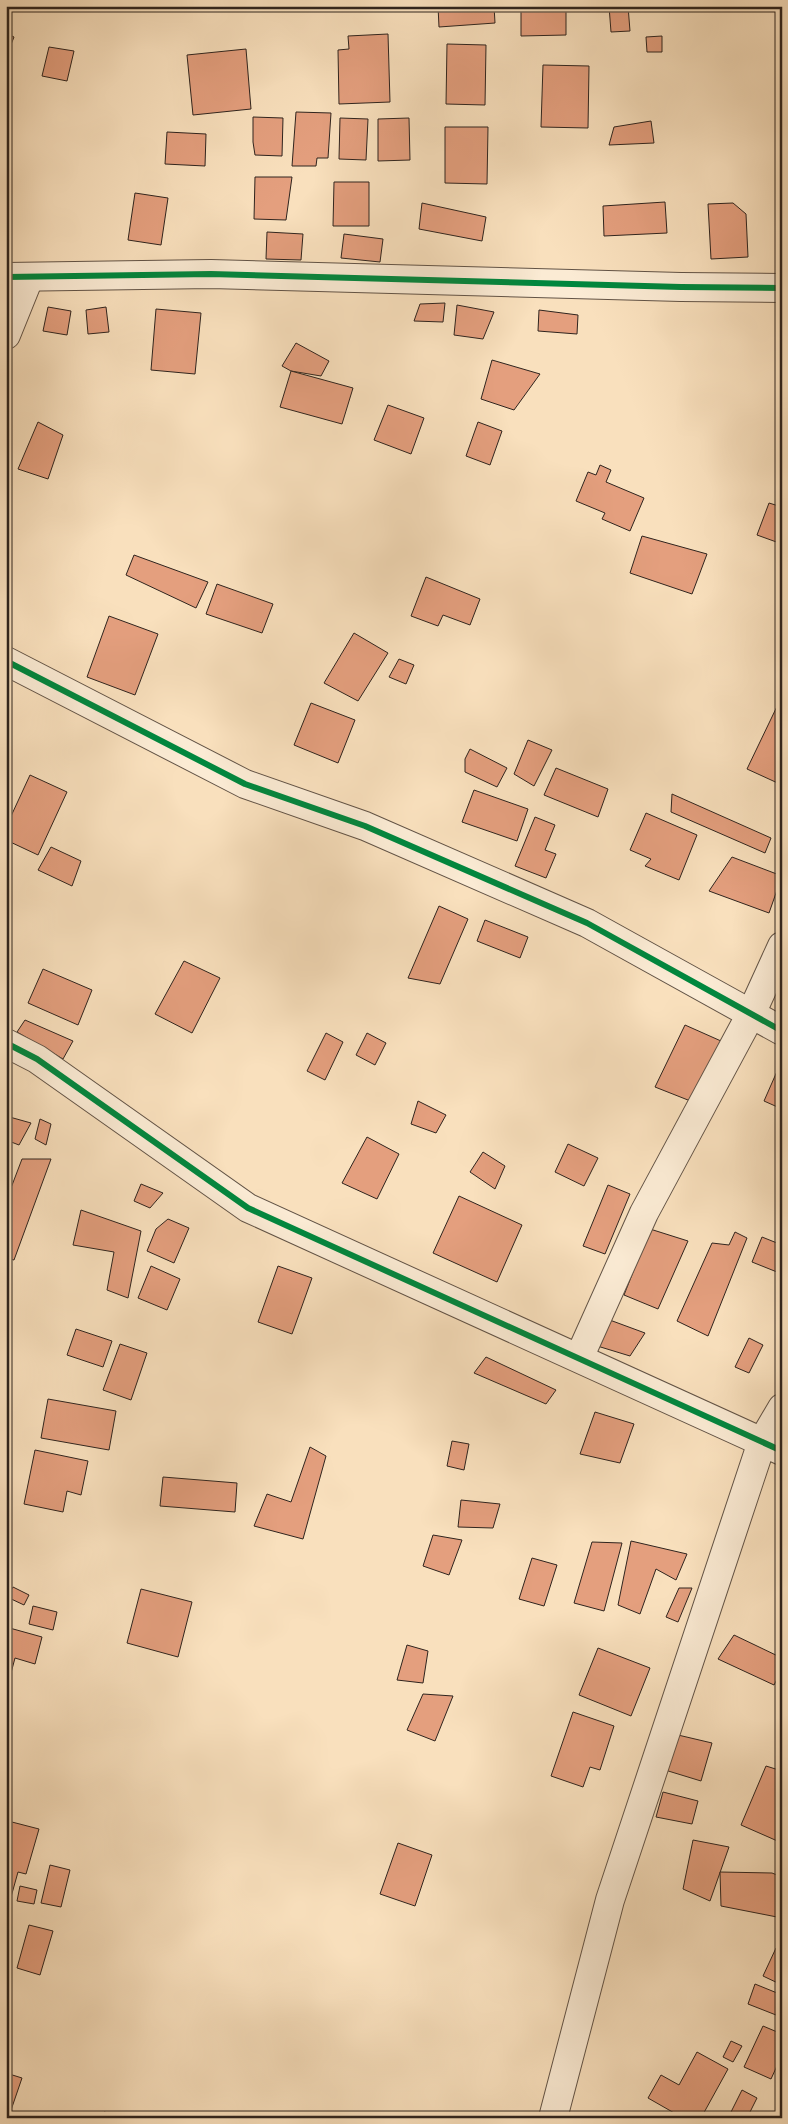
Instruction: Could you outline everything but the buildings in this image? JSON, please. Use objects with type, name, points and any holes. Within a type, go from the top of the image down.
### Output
[{"type":"street","points":[[6,334],[18,278],[211,274],[782,288]]},
{"type":"street","points":[[6,660],[245,784],[365,826],[587,923],[782,1031]]},
{"type":"street","points":[[579,1358],[644,1213],[751,1014],[782,946]]},
{"type":"street","points":[[6,1043],[37,1059],[248,1208],[772,1446]]},
{"type":"street","points":[[553,2118],[610,1900],[772,1446],[782,1408]]},
{"type":"cycle path","points":[[6,277],[211,274],[782,288]]},
{"type":"cycle path","points":[[6,661],[245,784],[365,826],[587,923],[782,1031]]},
{"type":"cycle path","points":[[6,1043],[37,1059],[248,1208],[782,1451]]}]
